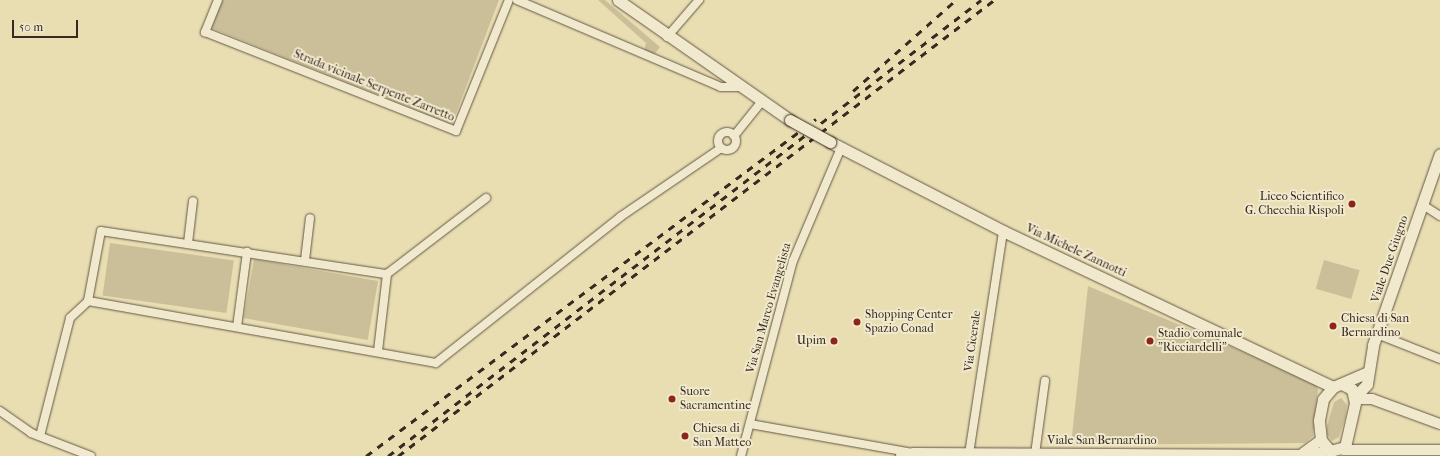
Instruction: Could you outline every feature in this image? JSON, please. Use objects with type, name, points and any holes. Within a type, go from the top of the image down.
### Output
[{"type":"main road","name":"Via Michele Zannotti","points":[[618,0],[667,37],[762,102],[790,120],[841,148],[1003,231],[1314,378],[1337,385],[1356,398]]},
{"type":"main road","name":"Viale Due Giugno","points":[[1356,398],[1367,384],[1368,372],[1378,334],[1440,154]]},
{"type":"main road","points":[[1356,398],[1342,452],[1330,452],[1321,440],[1319,420],[1323,400],[1337,385],[1368,372]]},
{"type":"main road","points":[[1314,378],[1323,400]]},
{"type":"street","name":"Strada vicinale Serpente Zarretto","points":[[218,0],[205,32],[456,131],[509,0]]},
{"type":"street","points":[[516,0],[720,87],[740,86]]},
{"type":"street","points":[[667,37],[699,0]]},
{"type":"street","points":[[88,301],[378,351],[436,363],[620,217],[721,148],[730,150],[735,147],[734,136],[762,102]]},
{"type":"street","points":[[721,148],[718,140],[721,134],[729,132],[734,136]]},
{"type":"street","name":"Via San Marco Evangelista","points":[[741,456],[793,261],[841,148]]},
{"type":"street","points":[[378,351],[387,274],[486,198]]},
{"type":"street","points":[[188,243],[193,201]]},
{"type":"street","points":[[1423,204],[1440,216]]},
{"type":"street","points":[[306,260],[310,218]]},
{"type":"street","points":[[40,436],[70,318],[88,301],[101,231],[306,260],[387,274]]},
{"type":"street","name":"Via Cicerale","points":[[969,454],[1003,231]]},
{"type":"street","points":[[237,327],[247,252]]},
{"type":"street","points":[[1378,334],[1440,359]]},
{"type":"street","points":[[1034,454],[1045,381]]},
{"type":"street","points":[[1356,398],[1372,399],[1440,424]]},
{"type":"street","points":[[0,411],[40,436],[91,456]]},
{"type":"street","points":[[750,424],[914,455]]},
{"type":"street","points":[[1303,453],[1321,440]]},
{"type":"street","points":[[1342,452],[1400,454],[1440,450]]},
{"type":"street","name":"Viale San Bernardino","points":[[901,456],[969,454],[1218,455],[1330,452]]},
{"type":"shaded area","points":[[222,0],[499,0],[452,124],[211,28]]},
{"type":"shaded area","points":[[598,0],[605,0],[660,47],[654,55],[644,51],[646,43]]},
{"type":"shaded area","points":[[110,243],[234,260],[226,313],[103,295]]},
{"type":"shaded area","points":[[254,259],[378,281],[368,340],[244,318]]},
{"type":"shaded area","points":[[1324,260],[1360,270],[1351,299],[1316,289]]},
{"type":"shaded area","name":"Stadio comunale \"Ricciardelli\"","points":[[1088,286],[1314,382],[1318,389],[1313,436],[1305,443],[1071,445]]},
{"type":"shaded area","points":[[1341,398],[1347,405],[1345,418],[1339,437],[1332,441],[1326,433],[1328,422],[1334,402]]},
{"type":"railway","points":[[853,91],[956,0]]},
{"type":"railway","points":[[388,456],[981,0]]},
{"type":"railway","points":[[398,456],[994,0]]},
{"type":"railway","points":[[366,456],[816,119]]},
{"type":"place","name":"Liceo Scientifico G. Checchia Rispoli","points":[[1352,204]]},
{"type":"place","name":"Shopping Center Spazio Conad","points":[[857,322]]},
{"type":"place","name":"Chiesa di San Bernardino","points":[[1333,326]]},
{"type":"place","name":"Upim","points":[[834,341]]},
{"type":"place","name":"Stadio comunale \"Ricciardelli\"","points":[[1150,341]]},
{"type":"place","name":"Suore Sacramentine","points":[[672,399]]},
{"type":"place","name":"Chiesa di San Matteo","points":[[685,436]]}]
